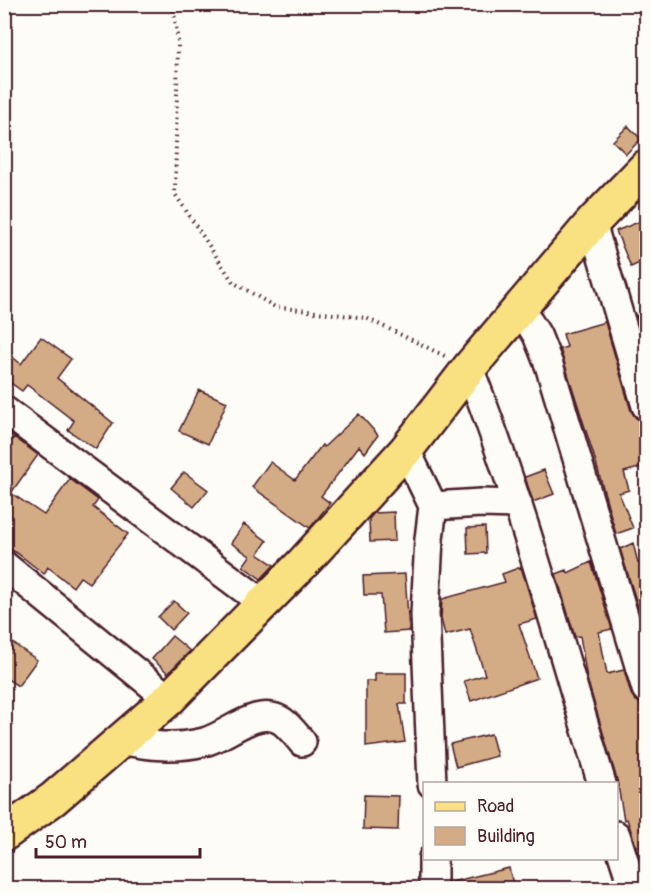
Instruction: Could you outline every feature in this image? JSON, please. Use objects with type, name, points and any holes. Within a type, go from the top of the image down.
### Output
[{"type":"main road","points":[[4,834],[53,799],[169,699],[264,603],[406,450],[469,368],[592,223],[646,167]]},
{"type":"street","points":[[592,223],[646,406]]},
{"type":"street","points":[[520,308],[537,335],[549,365],[646,689]]},
{"type":"street","points":[[469,368],[497,440],[518,504],[602,782]]},
{"type":"street","points":[[4,410],[264,603]]},
{"type":"street","points":[[406,450],[433,506],[425,614],[432,782]]},
{"type":"street","points":[[433,506],[482,503],[518,504]]},
{"type":"street","points":[[4,565],[169,699]]},
{"type":"street","points":[[120,740],[174,747],[196,744],[206,742],[255,718],[268,716],[282,721],[302,742]]},
{"type":"street","points":[[618,841],[633,888]]},
{"type":"street","points":[[433,860],[433,888]]},
{"type":"path","points":[[173,4],[178,42],[175,194],[233,282],[275,307],[366,318],[469,368]]},
{"type":"building","points":[[628,126],[641,139],[626,154],[613,141]]},
{"type":"building","points":[[646,219],[646,260],[631,267],[616,231]]},
{"type":"building","points":[[635,314],[646,326],[646,352]]},
{"type":"building","points":[[605,322],[631,411],[636,418],[646,421],[646,466],[624,472],[629,490],[619,493],[633,528],[616,534],[560,349],[567,347],[563,334]]},
{"type":"building","points":[[41,337],[71,359],[57,378],[113,423],[96,449],[68,430],[74,421],[27,385],[22,391],[4,378],[4,350],[21,364]]},
{"type":"building","points":[[199,390],[227,402],[208,444],[179,431]]},
{"type":"building","points":[[359,414],[378,435],[365,453],[359,446],[321,496],[330,503],[310,528],[252,487],[270,462],[295,480],[322,445],[324,447]]},
{"type":"building","points":[[14,437],[38,455],[11,493],[44,515],[70,479],[98,500],[93,507],[128,534],[89,583],[80,577],[73,587],[48,567],[44,574],[4,546],[4,452]]},
{"type":"building","points":[[544,470],[554,494],[533,502],[525,477]]},
{"type":"building","points":[[184,472],[208,490],[194,507],[171,488]]},
{"type":"building","points":[[394,512],[395,541],[370,542],[369,519],[374,513]]},
{"type":"building","points":[[244,524],[267,541],[258,554],[274,565],[261,579],[243,566],[250,556],[231,543]]},
{"type":"building","points":[[485,527],[486,553],[468,554],[467,528]]},
{"type":"building","points":[[633,543],[638,563],[646,561],[646,623],[643,623],[620,549]]},
{"type":"building","points":[[591,562],[612,629],[599,632],[607,674],[624,670],[631,694],[640,703],[646,727],[646,873],[627,819],[624,820],[618,782],[587,679],[580,636],[575,637],[556,574],[567,570],[568,573]]},
{"type":"building","points":[[521,567],[537,619],[519,624],[537,678],[471,701],[464,681],[485,675],[470,629],[445,635],[441,619],[442,599],[505,582],[502,574]]},
{"type":"building","points":[[405,574],[409,631],[384,633],[381,595],[364,595],[363,576]]},
{"type":"building","points":[[174,601],[187,613],[171,630],[158,617]]},
{"type":"building","points":[[172,636],[190,651],[168,673],[152,659]]},
{"type":"building","points":[[4,637],[37,660],[18,686],[4,677]]},
{"type":"building","points":[[375,673],[406,673],[406,704],[399,704],[405,742],[366,747],[366,681],[375,681]]},
{"type":"building","points":[[491,734],[497,756],[456,767],[450,744]]},
{"type":"building","points":[[364,795],[399,796],[398,830],[363,829]]},
{"type":"building","points":[[509,868],[514,888],[452,888],[451,882]]}]
